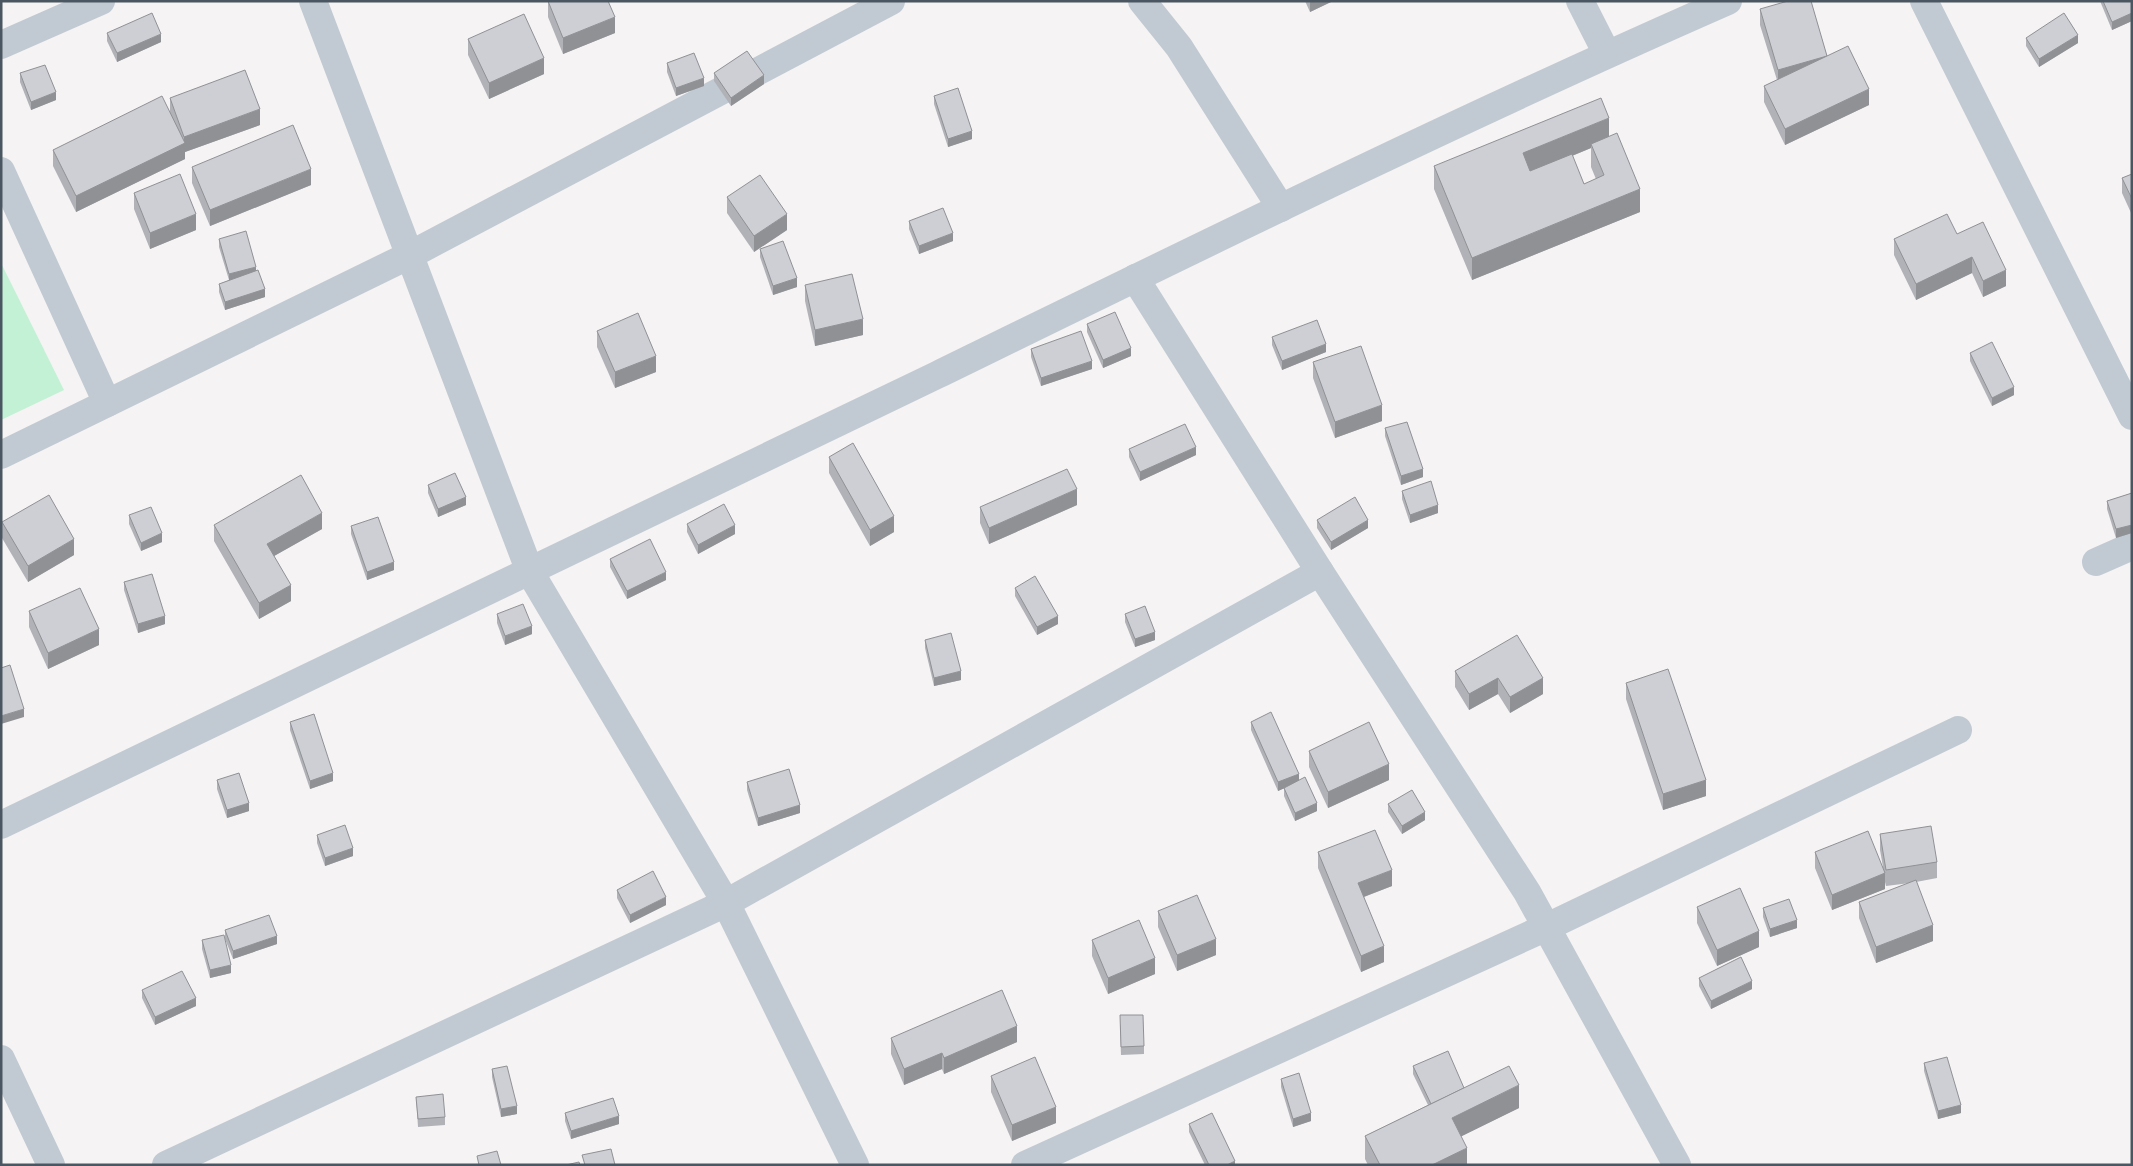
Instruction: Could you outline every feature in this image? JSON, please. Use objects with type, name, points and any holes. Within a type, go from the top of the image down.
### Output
[{"type":"street","points":[[1,45],[101,1]]},
{"type":"street","points":[[313,1],[530,572],[726,903],[855,1165]]},
{"type":"street","points":[[1,455],[410,255],[891,1]]},
{"type":"street","points":[[1142,1],[1179,47],[1281,208]]},
{"type":"street","points":[[1580,1],[1607,54]]},
{"type":"street","points":[[1,825],[530,572],[1281,208],[1607,54],[1728,1]]},
{"type":"street","points":[[1924,1],[2132,416]]},
{"type":"street","points":[[1,171],[107,403]]},
{"type":"street","points":[[1135,278],[1320,572],[1527,892],[1677,1165]]},
{"type":"street","points":[[2096,562],[2132,546]]},
{"type":"street","points":[[166,1165],[726,903],[1320,572]]},
{"type":"street","points":[[1025,1165],[1546,927],[1958,730]]},
{"type":"street","points":[[1,1059],[50,1165]]},
{"type":"green space","points":[[1,263],[64,390],[1,420]]},
{"type":"building","points":[[548,1],[608,1],[615,17],[563,38]]},
{"type":"building","points":[[1788,1],[1811,1],[1827,56],[1778,70],[1760,9]]},
{"type":"building","points":[[2103,1],[2132,1],[2132,13],[2112,22]]},
{"type":"building","points":[[152,13],[161,34],[117,53],[107,33]]},
{"type":"building","points":[[2064,13],[2078,35],[2039,59],[2026,38]]},
{"type":"building","points":[[524,14],[544,58],[489,83],[468,39]]},
{"type":"building","points":[[1848,46],[1869,89],[1785,129],[1764,86]]},
{"type":"building","points":[[747,51],[764,75],[731,98],[714,73]]},
{"type":"building","points":[[694,53],[704,78],[676,88],[667,63]]},
{"type":"building","points":[[45,65],[56,92],[31,102],[20,73]]},
{"type":"building","points":[[245,70],[260,109],[184,137],[170,98]]},
{"type":"building","points":[[958,88],[972,131],[948,139],[934,96]]},
{"type":"building","points":[[162,96],[185,143],[76,196],[53,150]]},
{"type":"building","points":[[1601,98],[1609,118],[1523,153],[1530,171],[1572,154],[1584,184],[1604,175],[1591,144],[1617,133],[1640,189],[1472,258],[1434,166]]},
{"type":"building","points":[[293,125],[311,169],[210,210],[192,167]]},
{"type":"building","points":[[180,174],[196,214],[150,233],[134,193]]},
{"type":"building","points":[[2132,174],[2132,199],[2122,178]]},
{"type":"building","points":[[760,175],[787,214],[754,236],[727,197]]},
{"type":"building","points":[[943,208],[953,233],[919,246],[909,221]]},
{"type":"building","points":[[1947,214],[1957,234],[1983,222],[2006,270],[1983,281],[1972,257],[1916,284],[1894,239]]},
{"type":"building","points":[[246,231],[256,267],[229,274],[219,239]]},
{"type":"building","points":[[783,241],[797,278],[773,286],[760,249]]},
{"type":"building","points":[[258,270],[265,289],[225,302],[219,284]]},
{"type":"building","points":[[852,274],[863,319],[815,330],[805,285]]},
{"type":"building","points":[[1115,312],[1131,348],[1103,360],[1087,324]]},
{"type":"building","points":[[638,313],[656,356],[615,372],[597,331]]},
{"type":"building","points":[[1317,320],[1326,344],[1282,361],[1272,337]]},
{"type":"building","points":[[1081,331],[1092,361],[1041,378],[1031,349]]},
{"type":"building","points":[[1992,342],[2014,387],[1992,398],[1970,353]]},
{"type":"building","points":[[1361,346],[1382,405],[1335,422],[1313,362]]},
{"type":"building","points":[[1407,422],[1423,469],[1401,476],[1385,428]]},
{"type":"building","points":[[1185,424],[1196,447],[1140,472],[1129,449]]},
{"type":"building","points":[[853,443],[894,516],[870,530],[829,457]]},
{"type":"building","points":[[1067,469],[1077,489],[989,528],[980,507]]},
{"type":"building","points":[[455,473],[466,497],[438,509],[428,485]]},
{"type":"building","points":[[301,475],[322,513],[267,544],[291,585],[259,603],[214,525]]},
{"type":"building","points":[[1431,481],[1438,505],[1410,515],[1402,491]]},
{"type":"building","points":[[2132,493],[2132,525],[2116,529],[2107,501]]},
{"type":"building","points":[[49,495],[74,539],[28,566],[2,522]]},
{"type":"building","points":[[1355,497],[1368,520],[1331,542],[1317,520]]},
{"type":"building","points":[[724,504],[735,525],[698,545],[687,524]]},
{"type":"building","points":[[151,507],[162,533],[141,543],[129,515]]},
{"type":"building","points":[[378,517],[394,562],[367,572],[351,526]]},
{"type":"building","points":[[650,539],[666,572],[627,591],[610,559]]},
{"type":"building","points":[[152,574],[165,616],[138,624],[124,582]]},
{"type":"building","points":[[1035,576],[1058,616],[1037,627],[1015,588]]},
{"type":"building","points":[[80,588],[99,629],[48,653],[29,611]]},
{"type":"building","points":[[523,604],[532,626],[505,636],[497,614]]},
{"type":"building","points":[[1145,606],[1155,632],[1135,639],[1125,614]]},
{"type":"building","points":[[951,633],[961,671],[934,678],[925,640]]},
{"type":"building","points":[[1517,635],[1543,678],[1510,697],[1498,678],[1469,694],[1455,671]]},
{"type":"building","points":[[10,665],[24,709],[1,716],[1,668]]},
{"type":"building","points":[[1668,669],[1706,780],[1663,794],[1626,683]]},
{"type":"building","points":[[1271,712],[1299,774],[1278,782],[1251,722]]},
{"type":"building","points":[[314,714],[333,773],[310,781],[290,722]]},
{"type":"building","points":[[1369,722],[1389,764],[1328,792],[1309,751]]},
{"type":"building","points":[[789,769],[800,805],[758,818],[747,782]]},
{"type":"building","points":[[239,773],[249,803],[227,810],[217,780]]},
{"type":"building","points":[[1305,777],[1317,803],[1295,813],[1284,788]]},
{"type":"building","points":[[1412,790],[1425,812],[1402,826],[1388,804]]},
{"type":"building","points":[[345,825],[353,848],[325,858],[317,835]]},
{"type":"building","points":[[1931,826],[1937,862],[1886,870],[1880,834]]},
{"type":"building","points":[[1375,830],[1392,870],[1358,883],[1384,946],[1361,956],[1318,852]]},
{"type":"building","points":[[1868,831],[1885,873],[1832,895],[1815,852]]},
{"type":"building","points":[[653,871],[666,897],[630,915],[617,890]]},
{"type":"building","points":[[1916,880],[1933,925],[1876,947],[1859,902]]},
{"type":"building","points":[[1740,888],[1759,931],[1717,950],[1697,907]]},
{"type":"building","points":[[1197,895],[1216,939],[1177,955],[1158,911]]},
{"type":"building","points":[[1789,899],[1797,920],[1770,929],[1763,908]]},
{"type":"building","points":[[269,915],[277,936],[233,951],[225,930]]},
{"type":"building","points":[[1139,920],[1155,958],[1108,978],[1092,940]]},
{"type":"building","points":[[224,935],[231,965],[210,970],[202,940]]},
{"type":"building","points":[[1741,957],[1752,981],[1711,1001],[1699,978]]},
{"type":"building","points":[[182,971],[196,998],[155,1017],[142,990]]},
{"type":"building","points":[[1002,990],[1017,1026],[944,1058],[942,1053],[904,1069],[891,1038]]},
{"type":"building","points":[[1120,1015],[1143,1015],[1144,1046],[1121,1047]]},
{"type":"building","points":[[1448,1051],[1464,1088],[1431,1104],[1413,1066]]},
{"type":"building","points":[[1035,1057],[1056,1107],[1012,1125],[991,1076]]},
{"type":"building","points":[[1947,1057],[1961,1105],[1938,1111],[1924,1063]]},
{"type":"building","points":[[507,1066],[517,1106],[501,1109],[492,1069]]},
{"type":"building","points":[[1509,1066],[1519,1085],[1452,1118],[1467,1148],[1432,1165],[1380,1165],[1365,1136]]},
{"type":"building","points":[[1299,1073],[1311,1113],[1293,1119],[1281,1079]]},
{"type":"building","points":[[443,1094],[445,1117],[418,1119],[416,1097]]},
{"type":"building","points":[[613,1098],[619,1116],[571,1131],[565,1113]]},
{"type":"building","points":[[1212,1113],[1235,1161],[1227,1165],[1209,1165],[1189,1124]]},
{"type":"building","points":[[611,1149],[615,1165],[585,1165],[582,1155]]},
{"type":"building","points":[[497,1151],[501,1165],[479,1165],[477,1156]]},
{"type":"building","points":[[579,1162],[580,1165],[566,1165]]}]
